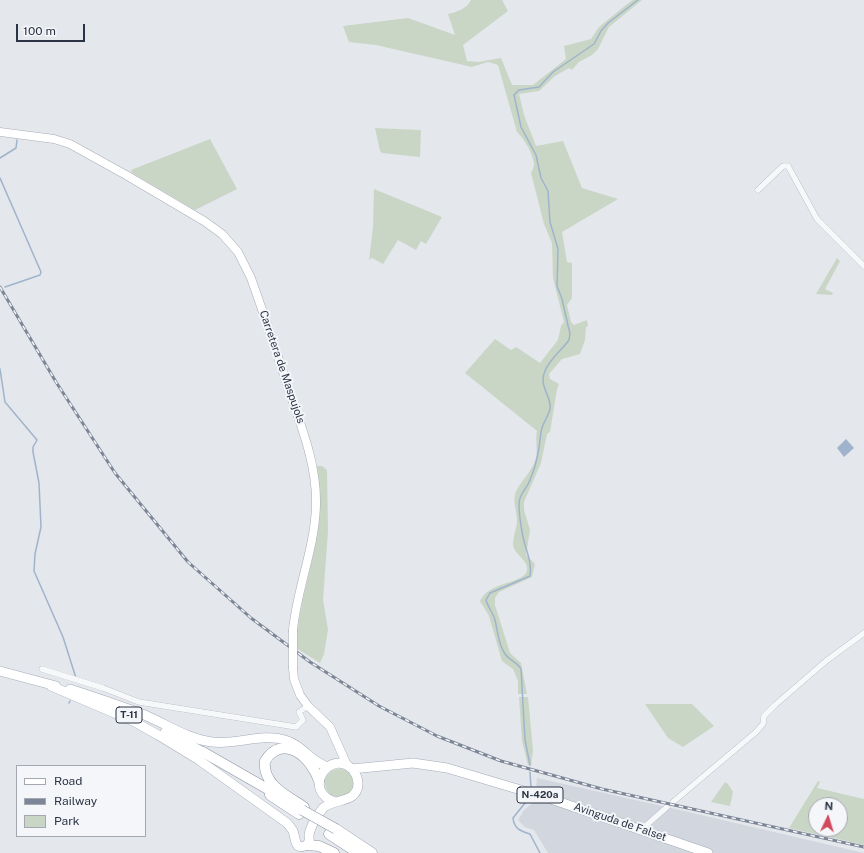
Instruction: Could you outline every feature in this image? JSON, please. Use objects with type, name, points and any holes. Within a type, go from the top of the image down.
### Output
[{"type":"highway","points":[[302,810],[270,782],[264,770],[265,761],[275,751],[284,748],[292,750],[301,755],[312,765],[319,780]]},
{"type":"highway","name":"T-11","points":[[203,752],[302,810],[332,831],[358,853]]},
{"type":"highway","name":"T-11","points":[[332,831],[350,838],[372,853]]},
{"type":"highway","points":[[306,837],[319,846],[334,853]]},
{"type":"main road","points":[[0,671],[48,685],[133,721],[186,751],[287,822],[294,836],[296,845],[302,847],[322,809],[336,802],[344,801],[352,796],[356,790],[357,780],[349,767],[339,764],[330,766],[322,772],[319,780],[322,793],[321,806],[308,827],[306,837]]},
{"type":"main road","points":[[48,685],[63,686],[143,714],[186,734],[212,742],[271,738],[286,740],[300,747],[316,763],[330,766]]},
{"type":"main road","name":"T-11","points":[[48,685],[104,704],[147,723],[203,752]]},
{"type":"main road","name":"Avinguda de Falset","points":[[349,767],[368,769],[395,764],[413,763],[447,768],[507,784],[642,829],[708,853]]},
{"type":"main road","points":[[357,780],[368,769]]},
{"type":"main road","points":[[322,793],[327,798],[336,802]]},
{"type":"main road","points":[[294,836],[296,832],[306,837]]},
{"type":"street","name":"Carretera de Maspujols","points":[[0,132],[54,140],[84,150],[204,221],[227,239],[241,257],[251,278],[303,430],[315,478],[316,504],[313,536],[296,608],[293,668],[296,686],[308,706],[328,724],[337,740],[343,761],[349,767]]},
{"type":"street","points":[[758,190],[783,166],[788,166],[817,220],[864,266]]},
{"type":"street","points":[[673,802],[724,761],[756,732],[763,724],[764,716],[775,705],[826,661],[864,633]]},
{"type":"street","points":[[48,685],[42,669],[103,688],[139,702],[296,727],[303,720],[299,712],[308,706]]},
{"type":"street","points":[[330,766],[337,754],[337,740]]},
{"type":"street","points":[[642,829],[667,807]]},
{"type":"shaded area","points":[[537,778],[864,853],[548,853],[534,830],[525,827],[518,820],[524,810],[535,801]]},
{"type":"green space","points":[[471,0],[502,0],[508,11],[463,45],[467,61],[478,62],[501,58],[512,85],[533,85],[566,59],[564,46],[591,39],[599,27],[626,5],[633,0],[642,0],[609,27],[598,49],[592,55],[579,62],[572,70],[569,68],[555,76],[539,91],[519,94],[524,115],[536,146],[563,141],[582,188],[618,199],[562,232],[567,262],[572,263],[572,298],[567,305],[571,322],[574,325],[587,320],[588,326],[586,327],[585,340],[580,354],[562,359],[549,374],[550,379],[559,384],[550,432],[547,434],[541,463],[524,502],[524,510],[530,530],[526,555],[535,564],[532,577],[499,592],[495,598],[495,605],[510,653],[521,663],[527,694],[518,694],[518,681],[513,669],[502,661],[489,616],[480,601],[490,590],[522,577],[526,573],[527,569],[525,561],[516,551],[513,544],[517,520],[515,498],[516,491],[532,468],[536,458],[537,431],[465,373],[495,339],[511,350],[516,347],[540,363],[558,340],[561,326],[564,322],[553,278],[552,243],[544,224],[531,173],[534,165],[532,156],[528,146],[517,132],[498,65],[488,62],[472,67],[376,45],[349,42],[343,26],[408,18],[455,35],[448,14],[464,8]]},
{"type":"green space","points":[[375,128],[421,130],[420,157],[382,153],[380,151]]},
{"type":"green space","points":[[210,139],[237,189],[195,210],[132,173],[131,170]]},
{"type":"green space","points":[[374,189],[442,217],[426,244],[421,241],[416,250],[398,240],[383,264],[372,258],[369,260],[373,227]]},
{"type":"green space","points":[[837,258],[840,261],[825,289],[833,293],[832,295],[816,294]]},
{"type":"green space","points":[[317,466],[322,466],[327,470],[328,531],[323,600],[328,630],[324,654],[320,663],[296,648],[299,619],[317,533],[319,516]]},
{"type":"green space","points":[[519,697],[528,697],[533,750],[531,766],[528,765],[522,741]]},
{"type":"green space","points":[[645,704],[692,704],[714,726],[683,747],[668,738]]},
{"type":"green space","points":[[339,769],[349,773],[353,783],[349,793],[339,797],[329,793],[325,783],[329,773]]},
{"type":"green space","points":[[818,781],[820,782],[817,788],[864,799],[864,845],[829,837],[848,837],[848,797],[808,797]]},
{"type":"green space","points":[[725,782],[733,792],[730,806],[711,802]]},
{"type":"green space","points":[[808,797],[808,832],[789,828]]},
{"type":"water","points":[[846,439],[854,448],[844,457],[837,448]]},
{"type":"waterway","points":[[530,765],[525,740],[521,669],[507,656],[503,650],[495,620],[486,600],[490,593],[530,576],[529,561],[520,521],[519,500],[529,483],[534,468],[542,429],[550,409],[543,376],[549,363],[569,340],[570,334],[562,299],[557,286],[558,249],[550,222],[548,191],[541,178],[536,155],[521,127],[514,95],[519,90],[539,87],[553,72],[594,44],[601,31],[608,23],[638,0]]},
{"type":"waterway","points":[[0,158],[16,148],[17,140]]},
{"type":"waterway","points":[[0,178],[41,272],[40,275],[5,287]]},
{"type":"waterway","points":[[0,369],[5,402],[37,440],[33,447],[33,452],[39,483],[41,527],[35,554],[34,571],[63,637],[76,678]]},
{"type":"waterway","points":[[530,772],[531,788]]},
{"type":"waterway","points":[[529,798],[513,818],[518,829],[530,834],[540,853]]},
{"type":"railway","points":[[0,287],[56,382],[115,473],[188,562],[251,618],[310,662],[379,706],[437,736],[501,761],[602,789],[864,847]]}]
